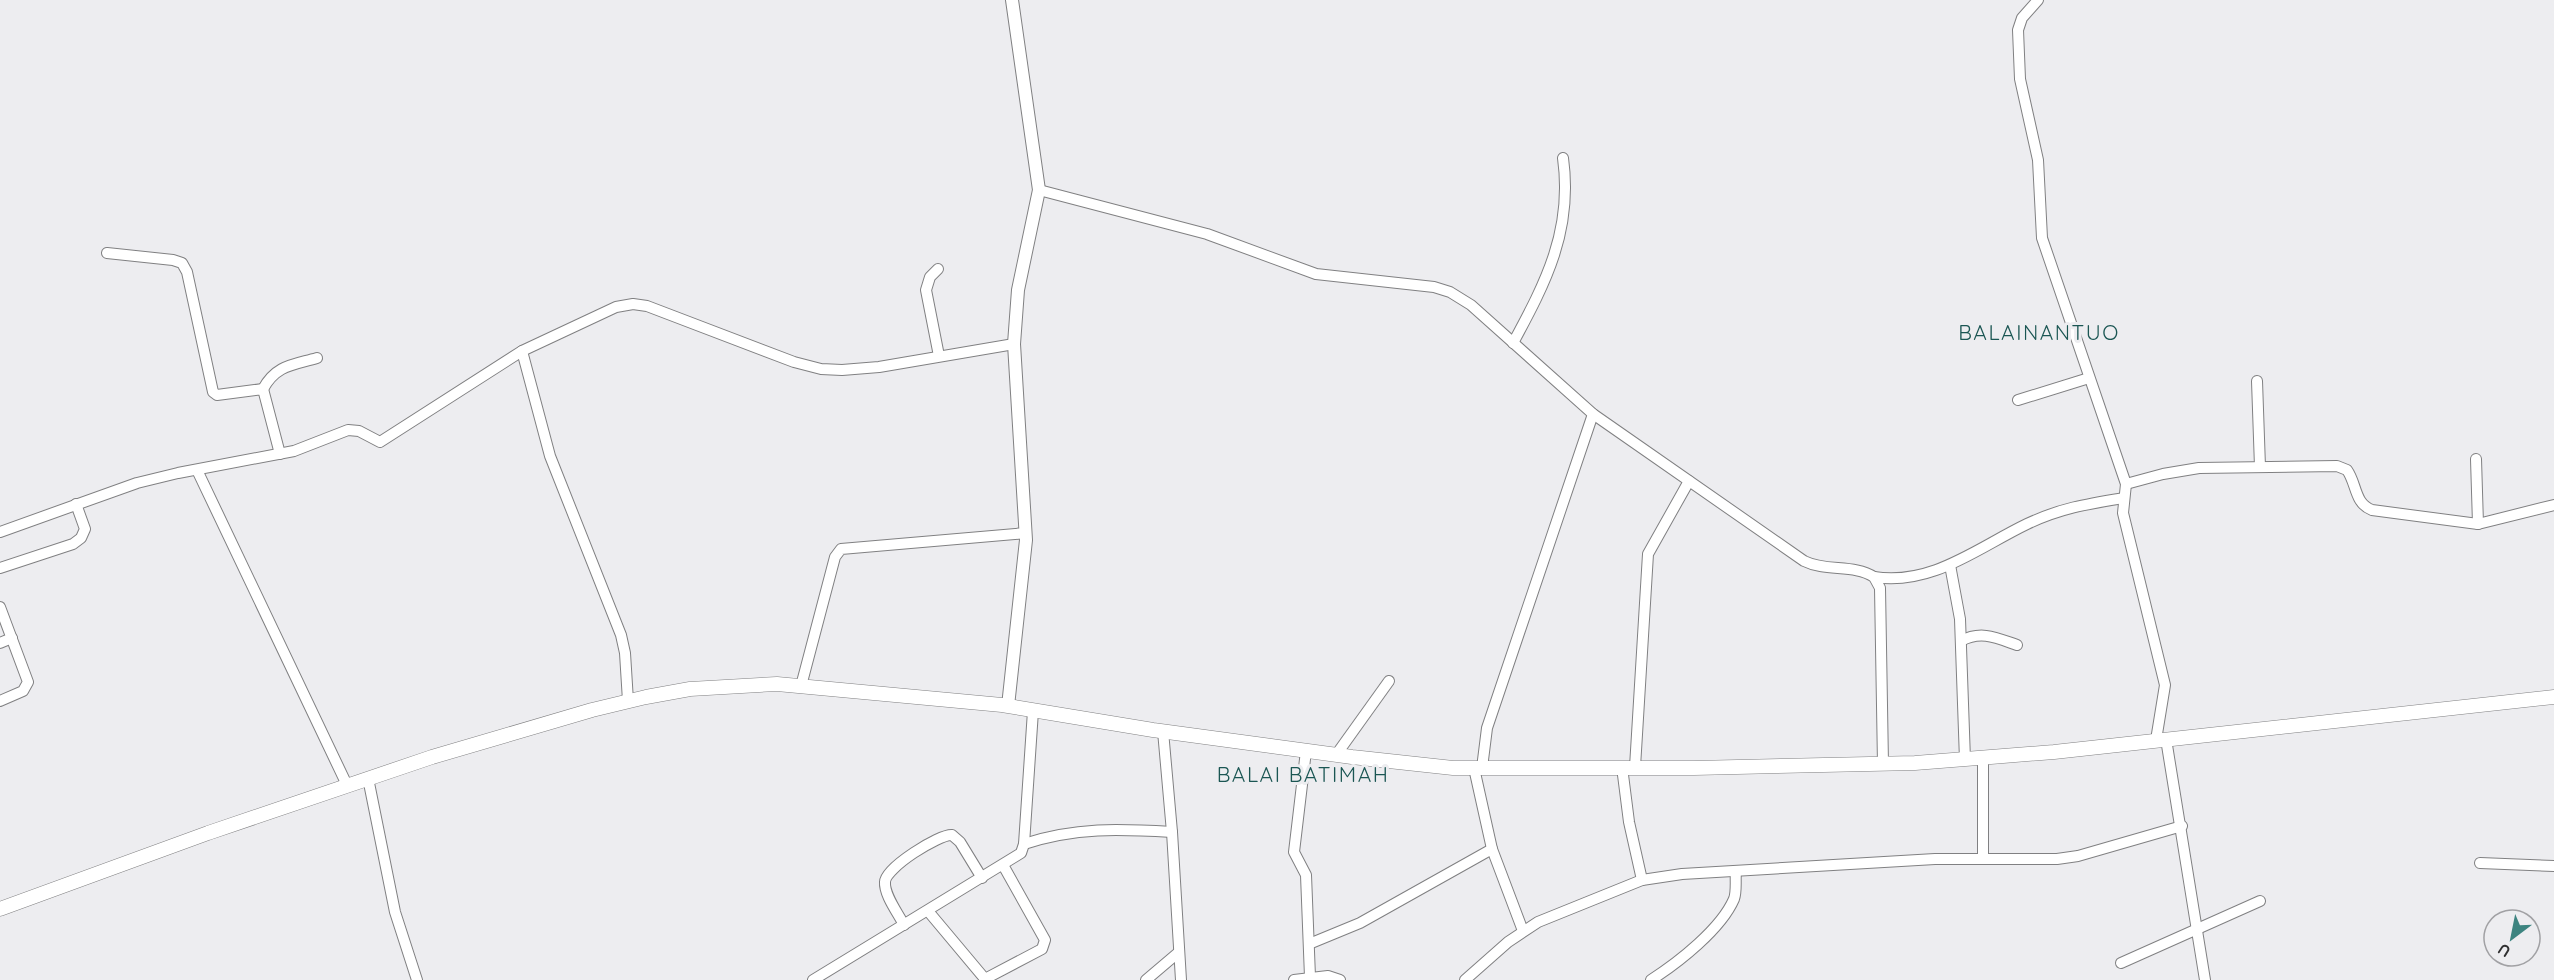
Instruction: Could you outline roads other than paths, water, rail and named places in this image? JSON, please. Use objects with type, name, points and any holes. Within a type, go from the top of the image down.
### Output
[{"type":"main road","points":[[0,909],[208,833],[368,778],[525,729],[628,701],[690,689],[777,684],[1008,706],[1162,731],[1336,755],[1413,765],[1478,768],[1883,764],[1983,759],[2554,697]]},
{"type":"street","points":[[1008,706],[1026,533],[1014,344],[1018,290],[1039,190],[1012,0]]},
{"type":"street","points":[[2038,0],[2022,18],[2018,30],[2020,78],[2038,160],[2040,229],[2044,250],[2126,484],[2123,513],[2164,685],[2161,739],[2182,826],[2205,980]]},
{"type":"street","points":[[1513,343],[1544,287],[1556,252],[1566,210],[1563,159]]},
{"type":"street","points":[[1039,190],[1207,234],[1316,274],[1442,289],[1471,305],[1593,414],[1813,565],[1864,572],[1875,577],[1905,579],[1927,575],[2027,524],[2071,506],[2124,498]]},
{"type":"street","points":[[107,254],[173,260],[182,263],[188,273],[213,392],[217,395],[263,389]]},
{"type":"street","points":[[938,269],[930,277],[926,290],[939,356]]},
{"type":"street","points":[[0,532],[137,483],[303,449],[348,430],[359,431],[380,442],[522,351],[616,307],[633,304],[647,306],[794,362],[821,369],[860,369],[1014,344]]},
{"type":"street","points":[[522,351],[550,456],[621,635],[625,653],[628,701]]},
{"type":"street","points":[[280,454],[263,389],[270,376],[278,370],[317,358]]},
{"type":"street","points":[[2018,400],[2090,378]]},
{"type":"street","points":[[2258,381],[2260,467]]},
{"type":"street","points":[[1523,931],[1492,849],[1478,768],[1487,728],[1593,414]]},
{"type":"street","points":[[2476,459],[2478,524]]},
{"type":"street","points":[[2126,484],[2180,470],[2260,467],[2342,468],[2350,475],[2359,500],[2366,508],[2478,524],[2554,506]]},
{"type":"street","points":[[197,470],[347,785]]},
{"type":"street","points":[[1642,880],[1629,822],[1629,767],[1646,561],[1649,549],[1689,481]]},
{"type":"street","points":[[0,568],[73,544],[81,538],[85,529],[76,504]]},
{"type":"street","points":[[801,686],[835,557],[841,549],[1026,533]]},
{"type":"street","points":[[1950,565],[1960,619],[1965,760]]},
{"type":"street","points":[[1875,577],[1880,588],[1883,764]]},
{"type":"street","points":[[0,607],[28,682],[28,686],[23,691],[0,701]]},
{"type":"street","points":[[1961,641],[1979,634],[2018,645]]},
{"type":"street","points":[[0,643],[12,638]]},
{"type":"street","points":[[1336,755],[1389,681]]},
{"type":"street","points":[[813,980],[1021,853],[1024,844],[1032,711]]},
{"type":"street","points":[[1162,731],[1172,832],[1181,980]]},
{"type":"street","points":[[1306,751],[1294,852],[1306,875],[1310,977]]},
{"type":"street","points":[[1983,759],[1983,858]]},
{"type":"street","points":[[368,778],[395,912],[417,980]]},
{"type":"street","points":[[1465,980],[1523,931],[1538,922],[1642,880],[1682,874],[1983,858],[2069,858],[2182,826]]},
{"type":"street","points":[[1024,844],[1054,834],[1092,831],[1172,832]]},
{"type":"street","points":[[904,925],[885,888],[885,878],[890,870],[939,838],[952,836],[960,842],[982,878]]},
{"type":"street","points":[[1309,945],[1360,923],[1492,849]]},
{"type":"street","points":[[2480,863],[2554,866]]},
{"type":"street","points":[[928,911],[985,980],[1045,946],[1045,940],[1003,865]]},
{"type":"street","points":[[1651,980],[1669,969],[1724,915],[1735,897],[1736,871]]},
{"type":"street","points":[[2121,963],[2260,901]]},
{"type":"street","points":[[1146,980],[1179,952]]},
{"type":"street","points":[[1294,980],[1328,976],[1340,980]]},
{"type":"district","name":"BALAINANTUO","points":[[2039,333]]},
{"type":"district","name":"BALAI BATIMAH","points":[[1303,775]]}]
